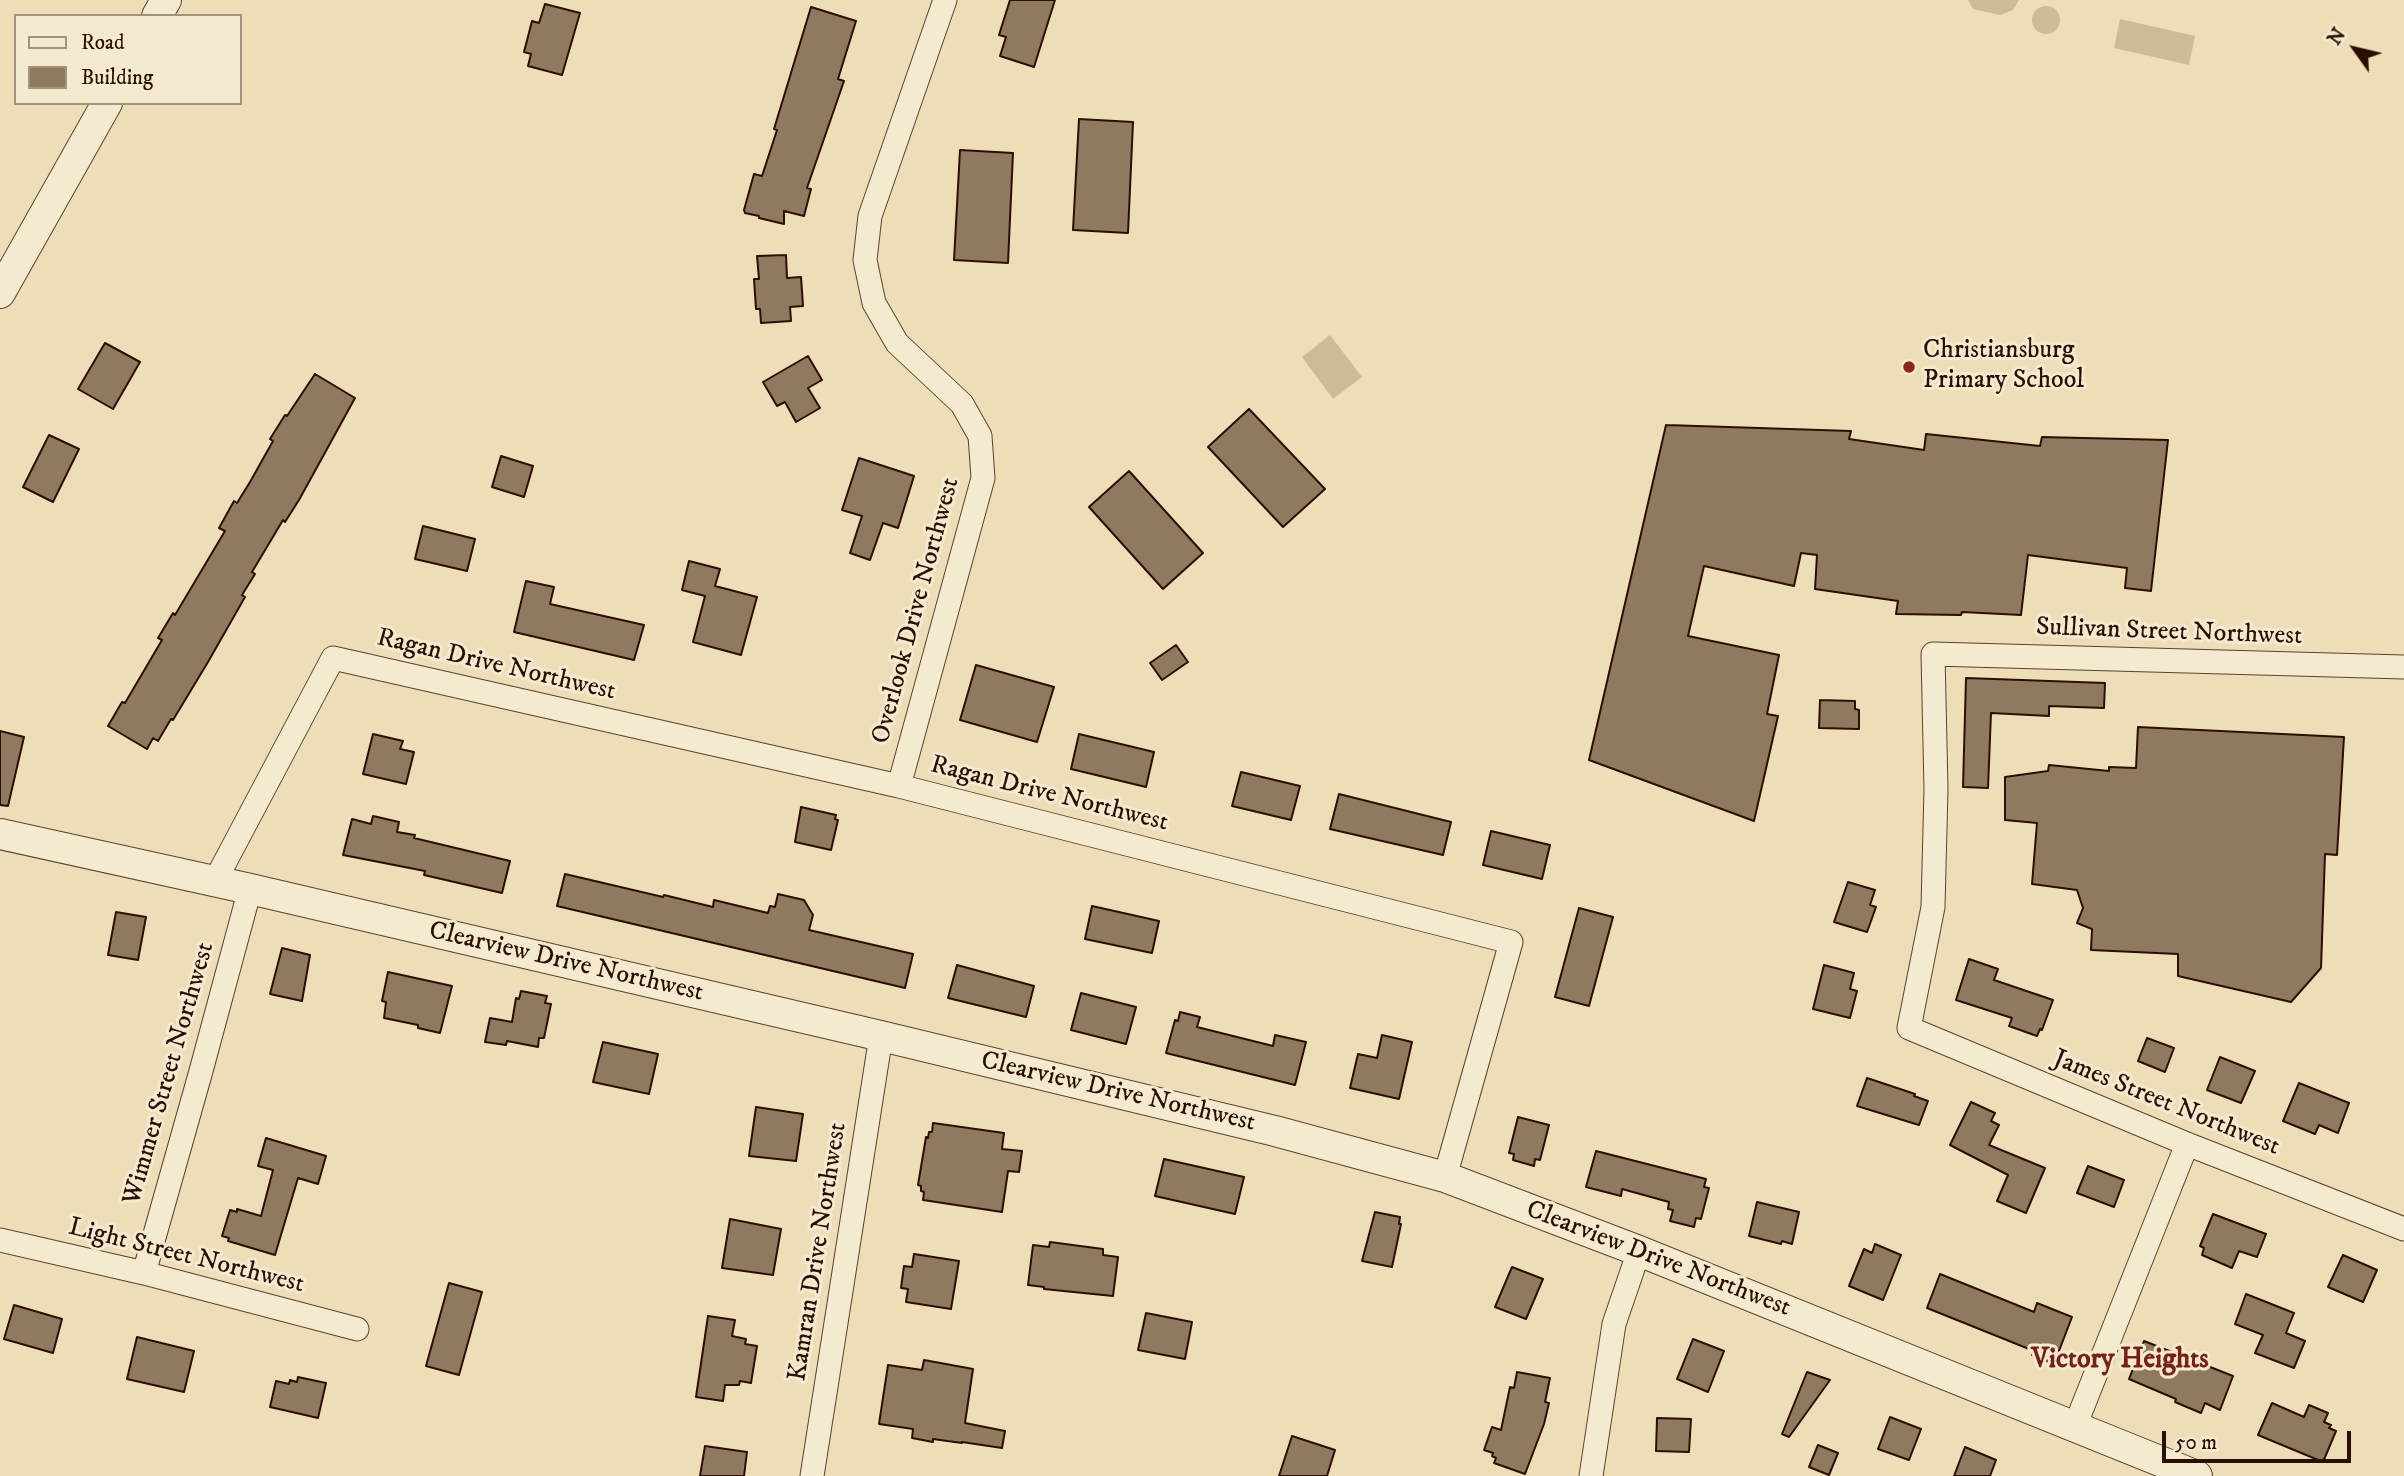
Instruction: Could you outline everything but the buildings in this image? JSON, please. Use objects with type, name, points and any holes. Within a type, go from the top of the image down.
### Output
[{"type":"street","name":"Overlook Drive Northwest","points":[[899,786],[983,478],[980,436],[962,404],[897,343],[874,303],[865,261],[870,216],[945,0]]},
{"type":"street","points":[[0,293],[106,105]]},
{"type":"street","name":"Sullivan Street Northwest","points":[[1909,1028],[1933,907],[1936,789],[1933,654],[2404,667]]},
{"type":"street","name":"Ragan Drive Northwest","points":[[215,881],[333,658],[899,786],[1511,942],[1445,1177]]},
{"type":"street","name":"Clearview Drive Northwest","points":[[0,834],[250,889],[881,1036],[1275,1131],[1445,1177],[1639,1251],[2197,1476]]},
{"type":"street","name":"Wimmer Street Northwest","points":[[144,1273],[250,889]]},
{"type":"street","name":"James Street Northwest","points":[[1909,1028],[2187,1144],[2404,1229]]},
{"type":"street","name":"Kamran Drive Northwest","points":[[812,1476],[881,1036]]},
{"type":"street","points":[[2075,1426],[2187,1144]]},
{"type":"street","name":"Light Street Northwest","points":[[0,1240],[144,1273],[357,1329]]},
{"type":"street","points":[[1591,1476],[1614,1324],[1639,1251]]},
{"type":"shaded area","points":[[1968,0],[2019,0],[2013,10],[2000,15],[1973,9]]},
{"type":"shaded area","points":[[2046,6],[2056,10],[2060,20],[2056,30],[2046,34],[2036,30],[2032,20],[2036,10]]},
{"type":"shaded area","points":[[2120,19],[2195,36],[2189,65],[2114,48]]},
{"type":"shaded area","points":[[1330,335],[1362,377],[1333,399],[1302,357]]},
{"type":"place","name":"Christiansburg Primary School","points":[[1909,367]]},
{"type":"district","name":"Victory Heights","points":[[2120,1361]]}]
